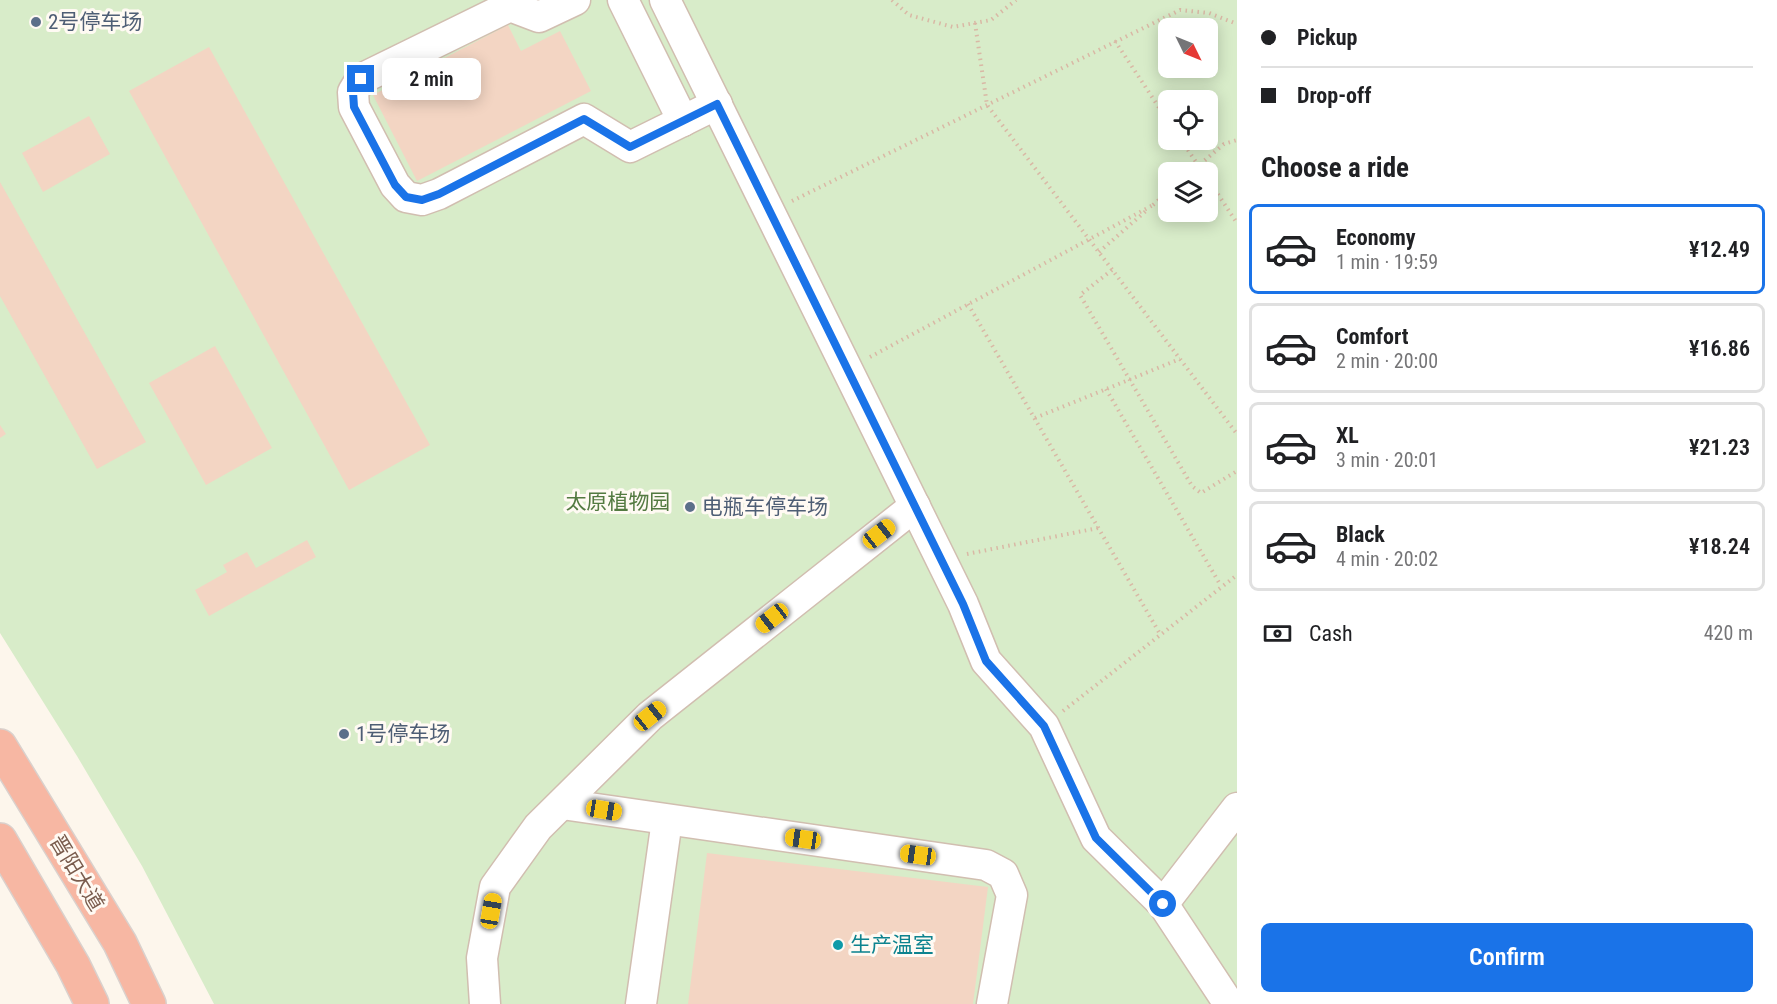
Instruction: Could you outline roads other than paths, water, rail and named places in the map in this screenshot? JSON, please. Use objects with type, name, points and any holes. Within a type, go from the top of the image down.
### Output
[{"type":"highway","name":"晋阳大道","points":[[0,746],[120,943],[149,1004]]},
{"type":"highway","points":[[0,840],[73,965],[92,1004]]},
{"type":"highway","points":[[120,943],[171,1004]]},
{"type":"lane","points":[[574,0],[539,17],[510,6],[361,79],[353,92],[354,107],[395,185],[406,197],[422,200],[439,194],[584,119],[630,147],[717,104]]},
{"type":"lane","points":[[623,0],[683,121]]},
{"type":"lane","points":[[665,0],[963,604],[986,661],[1044,726],[1096,838],[1163,904],[1229,1004]]},
{"type":"lane","points":[[485,1004],[482,958],[495,887],[538,827],[650,716],[915,506]]},
{"type":"lane","points":[[562,804],[986,865],[1003,874],[1012,895],[992,1004]]},
{"type":"lane","points":[[1163,904],[1237,808]]},
{"type":"lane","points":[[641,1004],[667,820]]},
{"type":"place","name":"2号停车场","points":[[36,22]]},
{"type":"place","name":"电瓶车停车场","points":[[690,507]]},
{"type":"place","name":"1号停车场","points":[[344,734]]},
{"type":"place","name":"生产温室","points":[[838,945]]},
{"type":"park label","name":"太原植物园","points":[[618,502]]}]
